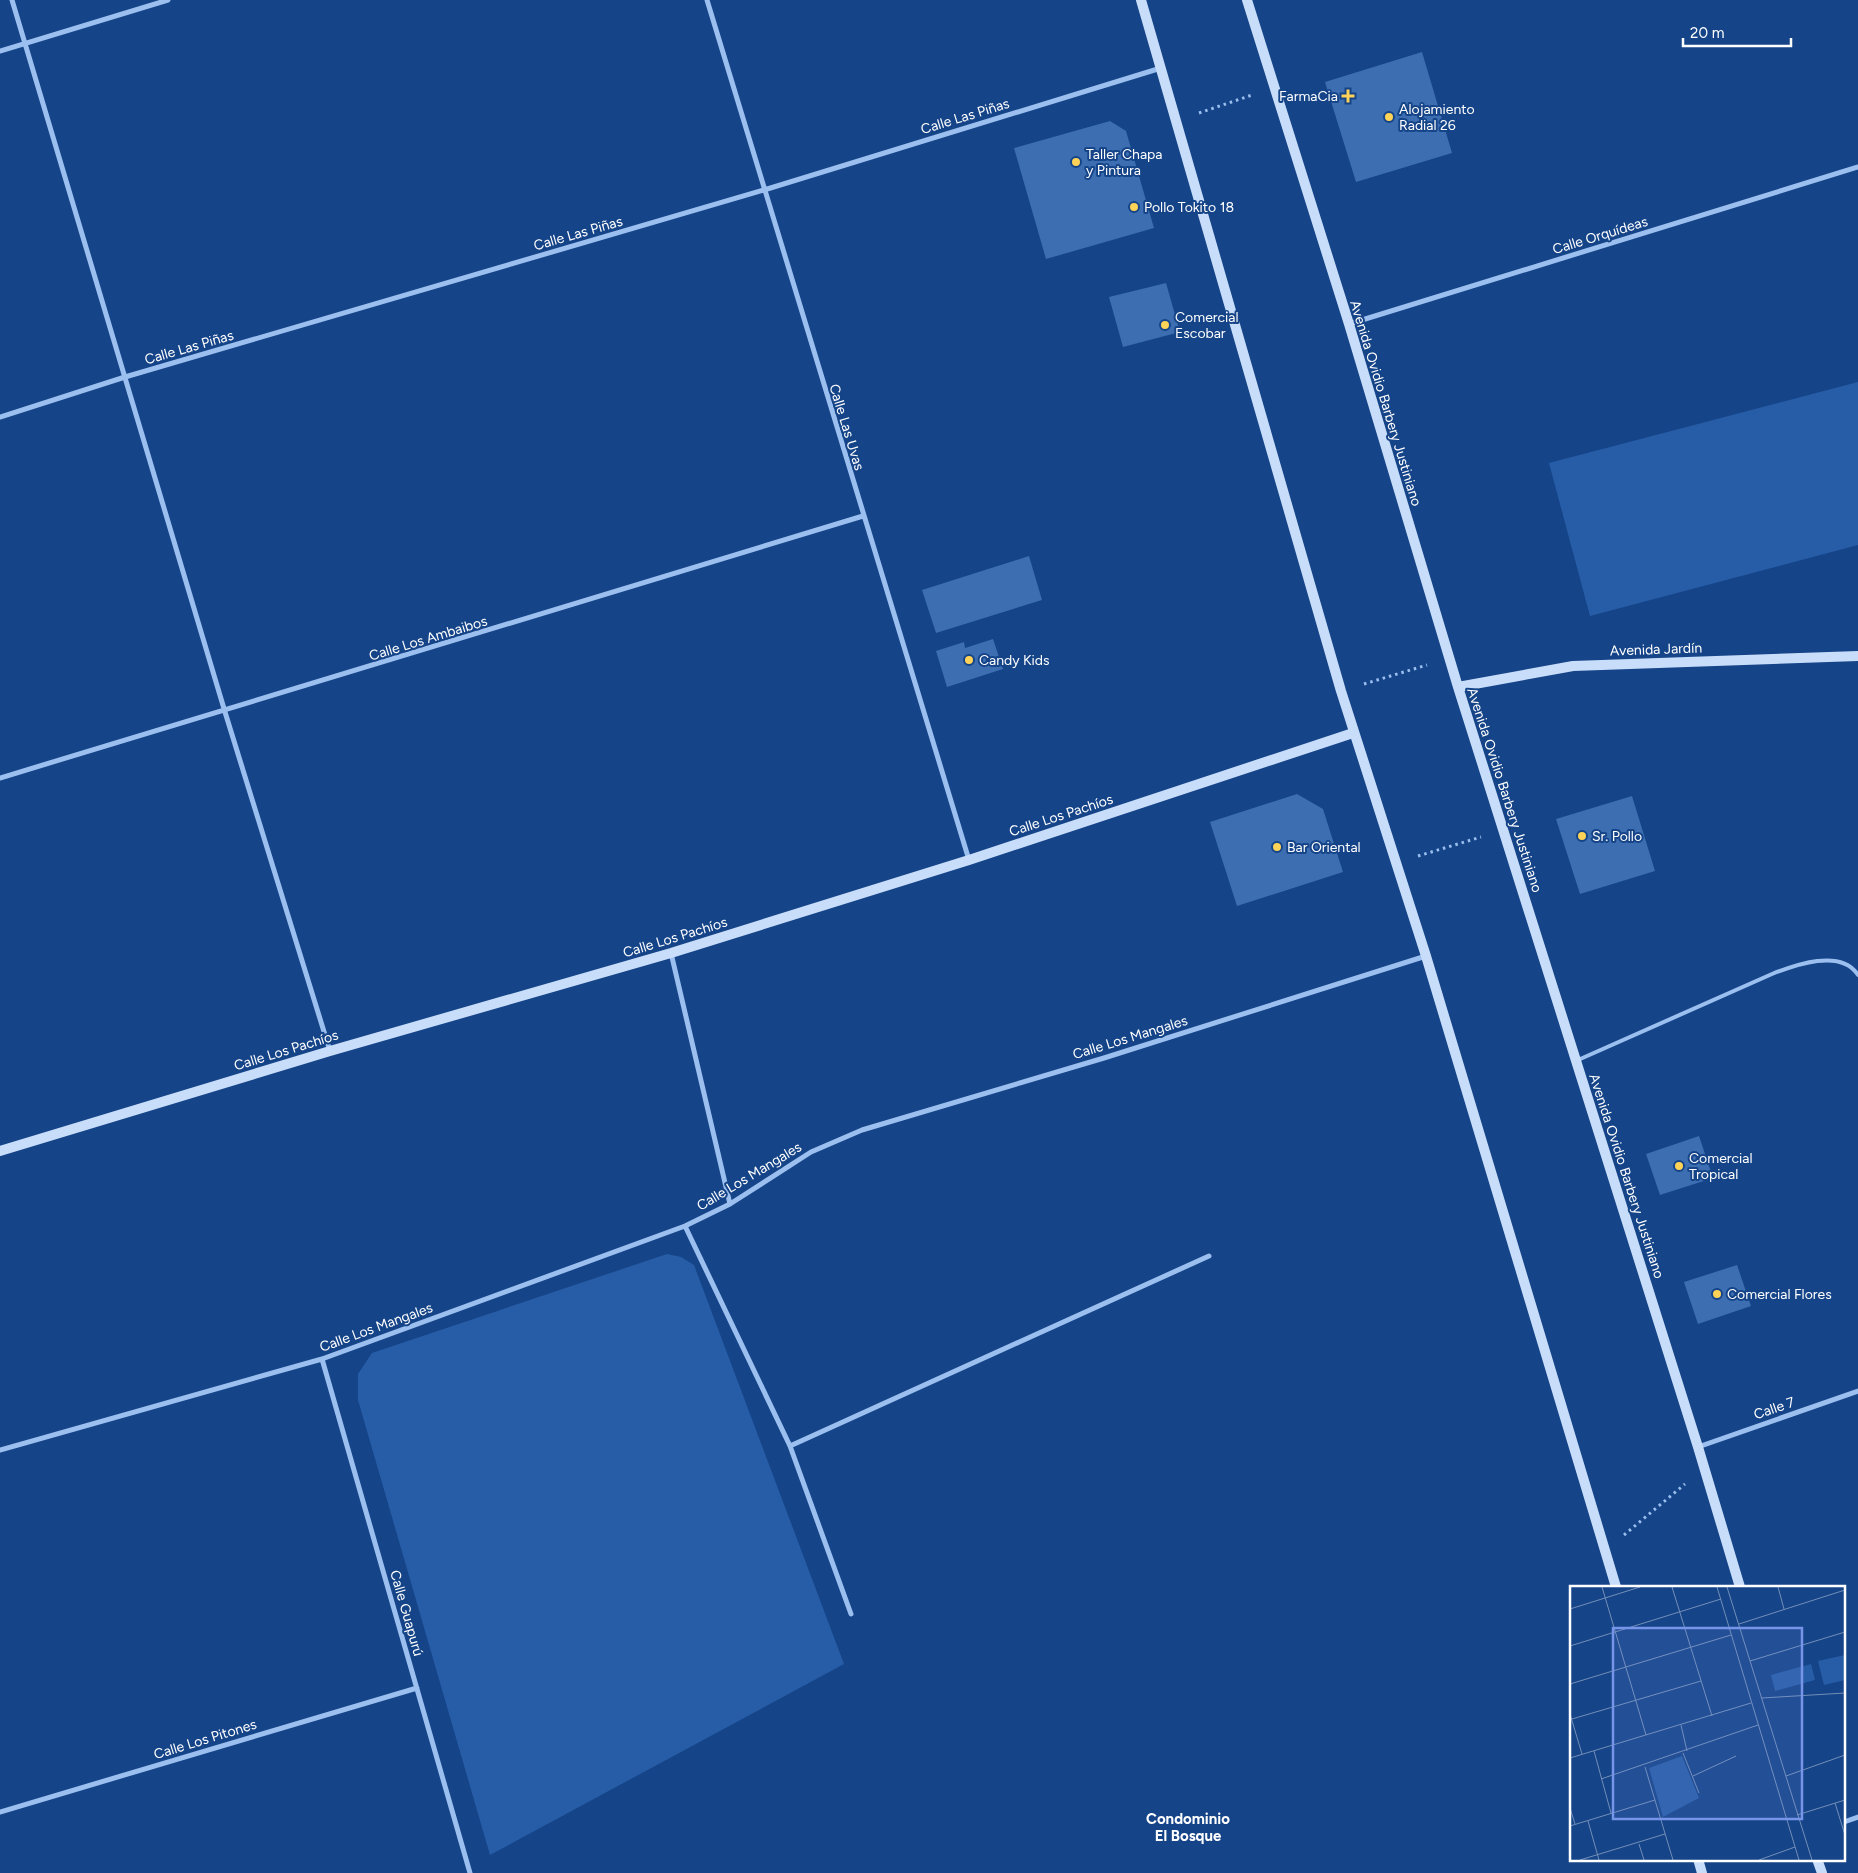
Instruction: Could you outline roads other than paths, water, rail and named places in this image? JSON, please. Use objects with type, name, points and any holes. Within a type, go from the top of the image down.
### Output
[{"type":"main road","points":[[1141,0],[1353,733],[1426,956],[1616,1586]]},
{"type":"main road","name":"Avenida Ovidio Barbery Justiniano","points":[[1247,0],[1349,324],[1449,658],[1698,1447],[1740,1586]]},
{"type":"main road","name":"Avenida Jardín","points":[[1458,686],[1573,666],[1858,656]]},
{"type":"main road","name":"Calle Los Pachíos","points":[[0,1151],[330,1051],[671,954],[969,860],[1353,733]]},
{"type":"main road","points":[[1698,1860],[1702,1873]]},
{"type":"main road","points":[[1817,1860],[1822,1873]]},
{"type":"street","points":[[12,0],[225,712],[330,1051]]},
{"type":"street","points":[[0,51],[168,0]]},
{"type":"street","name":"Calle Las Uvas","points":[[707,0],[969,860]]},
{"type":"street","name":"Calle Las Piñas","points":[[0,417],[125,377],[764,190],[1161,68]]},
{"type":"street","name":"Calle Orquídeas","points":[[1349,324],[1858,167]]},
{"type":"street","name":"Calle Los Ambaibos","points":[[0,778],[225,712],[863,516]]},
{"type":"street","points":[[671,954],[730,1204]]},
{"type":"street","name":"Calle Los Mangales","points":[[0,1450],[322,1359],[685,1226],[730,1204],[811,1152],[862,1130],[1104,1058],[1426,956]]},
{"type":"street","points":[[685,1226],[790,1446],[851,1614]]},
{"type":"street","points":[[790,1446],[1209,1256]]},
{"type":"street","name":"Calle Guapurú","points":[[322,1359],[470,1873]]},
{"type":"street","name":"Calle 7","points":[[1698,1447],[1858,1391]]},
{"type":"street","name":"Calle Los Pitones","points":[[0,1812],[417,1688]]},
{"type":"street","points":[[1846,1821],[1858,1817]]},
{"type":"lane","points":[[1576,1061],[1802,962],[1828,960],[1845,965],[1858,975]]},
{"type":"place","name":"FarmaCia","points":[[1348,96]]},
{"type":"place","name":"Alojamiento Radial 26","points":[[1389,117]]},
{"type":"place","name":"Taller Chapa y Pintura","points":[[1076,162]]},
{"type":"place","name":"Pollo Tokito 18","points":[[1134,207]]},
{"type":"place","name":"Comercial Escobar","points":[[1165,325]]},
{"type":"place","name":"Candy Kids","points":[[969,660]]},
{"type":"place","name":"Sr. Pollo","points":[[1582,836]]},
{"type":"place","name":"Bar Oriental","points":[[1277,847]]},
{"type":"place","name":"Comercial Tropical","points":[[1679,1166]]},
{"type":"place","name":"Comercial Flores","points":[[1717,1294]]},
{"type":"district","name":"Condominio El Bosque","points":[[1188,1828]]}]
